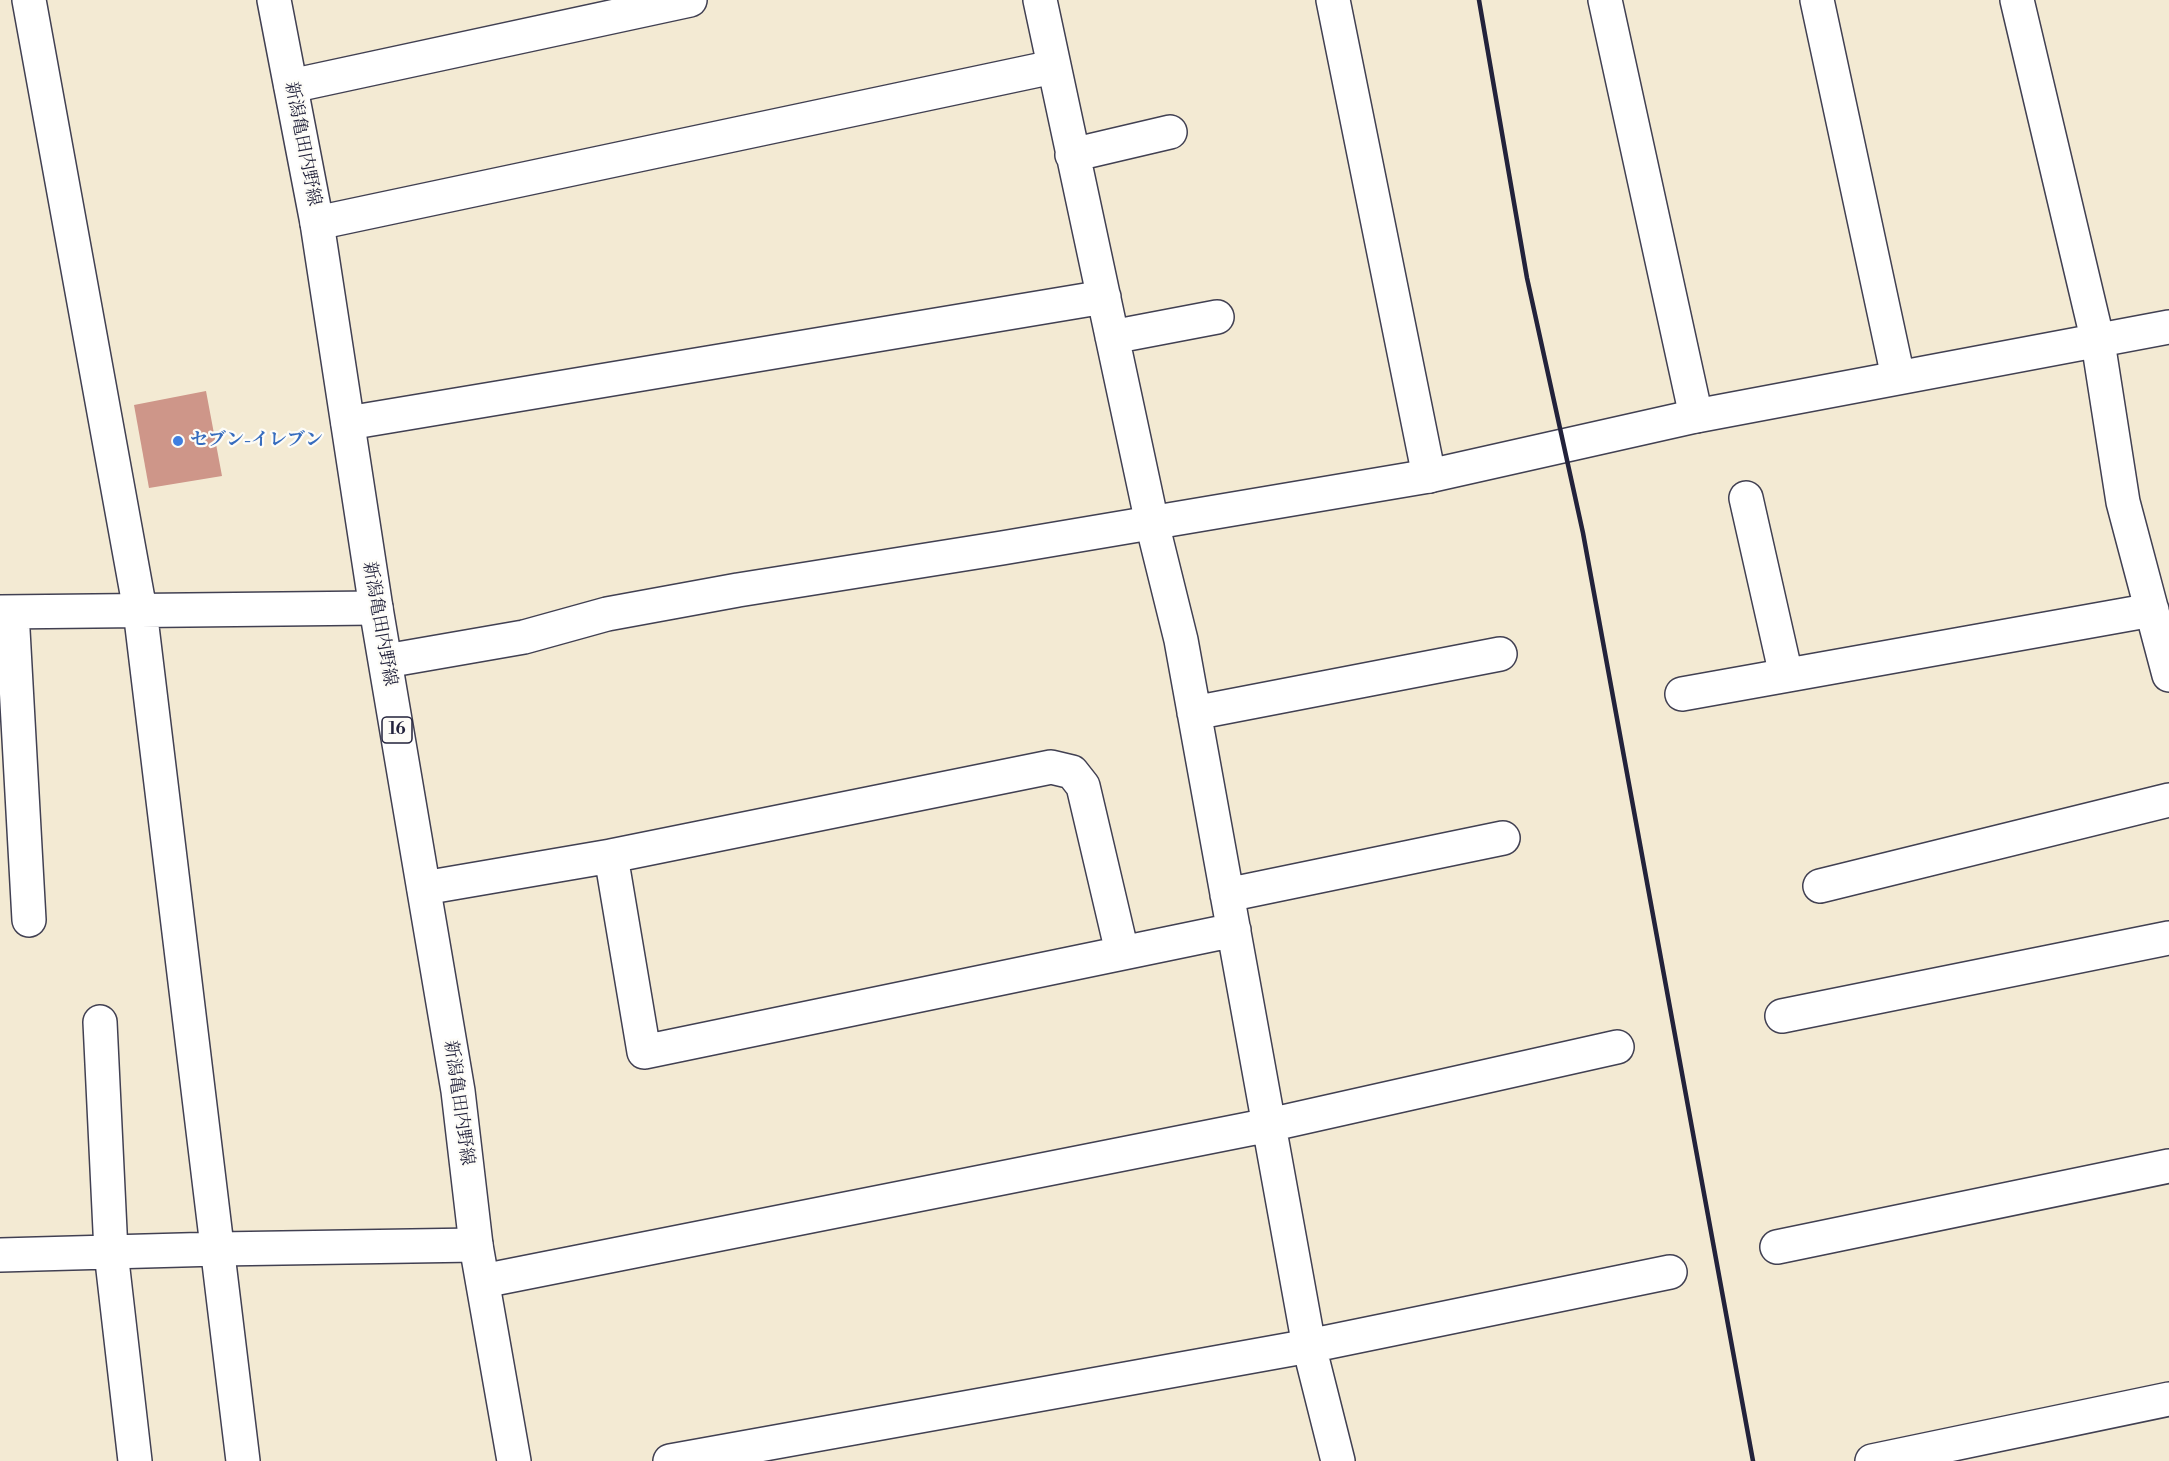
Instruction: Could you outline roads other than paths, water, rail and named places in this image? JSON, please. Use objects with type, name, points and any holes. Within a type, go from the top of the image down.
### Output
[{"type":"street","points":[[29,0],[140,610],[243,1461]]},
{"type":"street","name":"新潟亀田内野線","points":[[274,0],[317,223],[376,608],[459,1091],[476,1245],[514,1461]]},
{"type":"street","points":[[291,86],[690,0]]},
{"type":"street","points":[[1040,0],[1152,523],[1180,640],[1309,1346],[1338,1461]]},
{"type":"street","points":[[1333,0],[1429,476]]},
{"type":"street","points":[[1605,0],[1696,416]]},
{"type":"street","points":[[1816,0],[1898,377]]},
{"type":"street","points":[[2018,0],[2098,342],[2122,502],[2169,675]]},
{"type":"street","points":[[317,223],[1053,67]]},
{"type":"street","points":[[1072,155],[1170,132]]},
{"type":"street","points":[[348,423],[1104,297]]},
{"type":"street","points":[[1112,337],[1217,317]]},
{"type":"street","points":[[386,661],[524,637],[607,614],[694,598],[1429,476],[1696,416],[2169,327]]},
{"type":"street","points":[[1746,498],[1786,675]]},
{"type":"street","points":[[29,920],[6,612],[376,608]]},
{"type":"street","points":[[1682,694],[2152,610]]},
{"type":"street","points":[[1194,713],[1500,654]]},
{"type":"street","points":[[424,888],[611,856],[1051,766],[1072,772],[1083,786],[1122,952]]},
{"type":"street","points":[[1820,886],[2169,800]]},
{"type":"street","points":[[1227,895],[1503,838]]},
{"type":"street","points":[[611,856],[644,1052],[1234,930]]},
{"type":"street","points":[[1782,1016],[2169,938]]},
{"type":"street","points":[[100,1022],[111,1252],[135,1461]]},
{"type":"street","points":[[483,1281],[1269,1125],[1617,1047]]},
{"type":"street","points":[[1777,1246],[2169,1166]]},
{"type":"street","points":[[0,1243],[0,1255],[476,1245]]},
{"type":"street","points":[[670,1461],[1309,1346],[1670,1272]]},
{"type":"street","points":[[1872,1461],[2169,1399]]},
{"type":"railway","points":[[1479,0],[1527,278],[1583,533],[1753,1461]]},
{"type":"place","name":"セブン-イレブン","points":[[178,441]]}]
